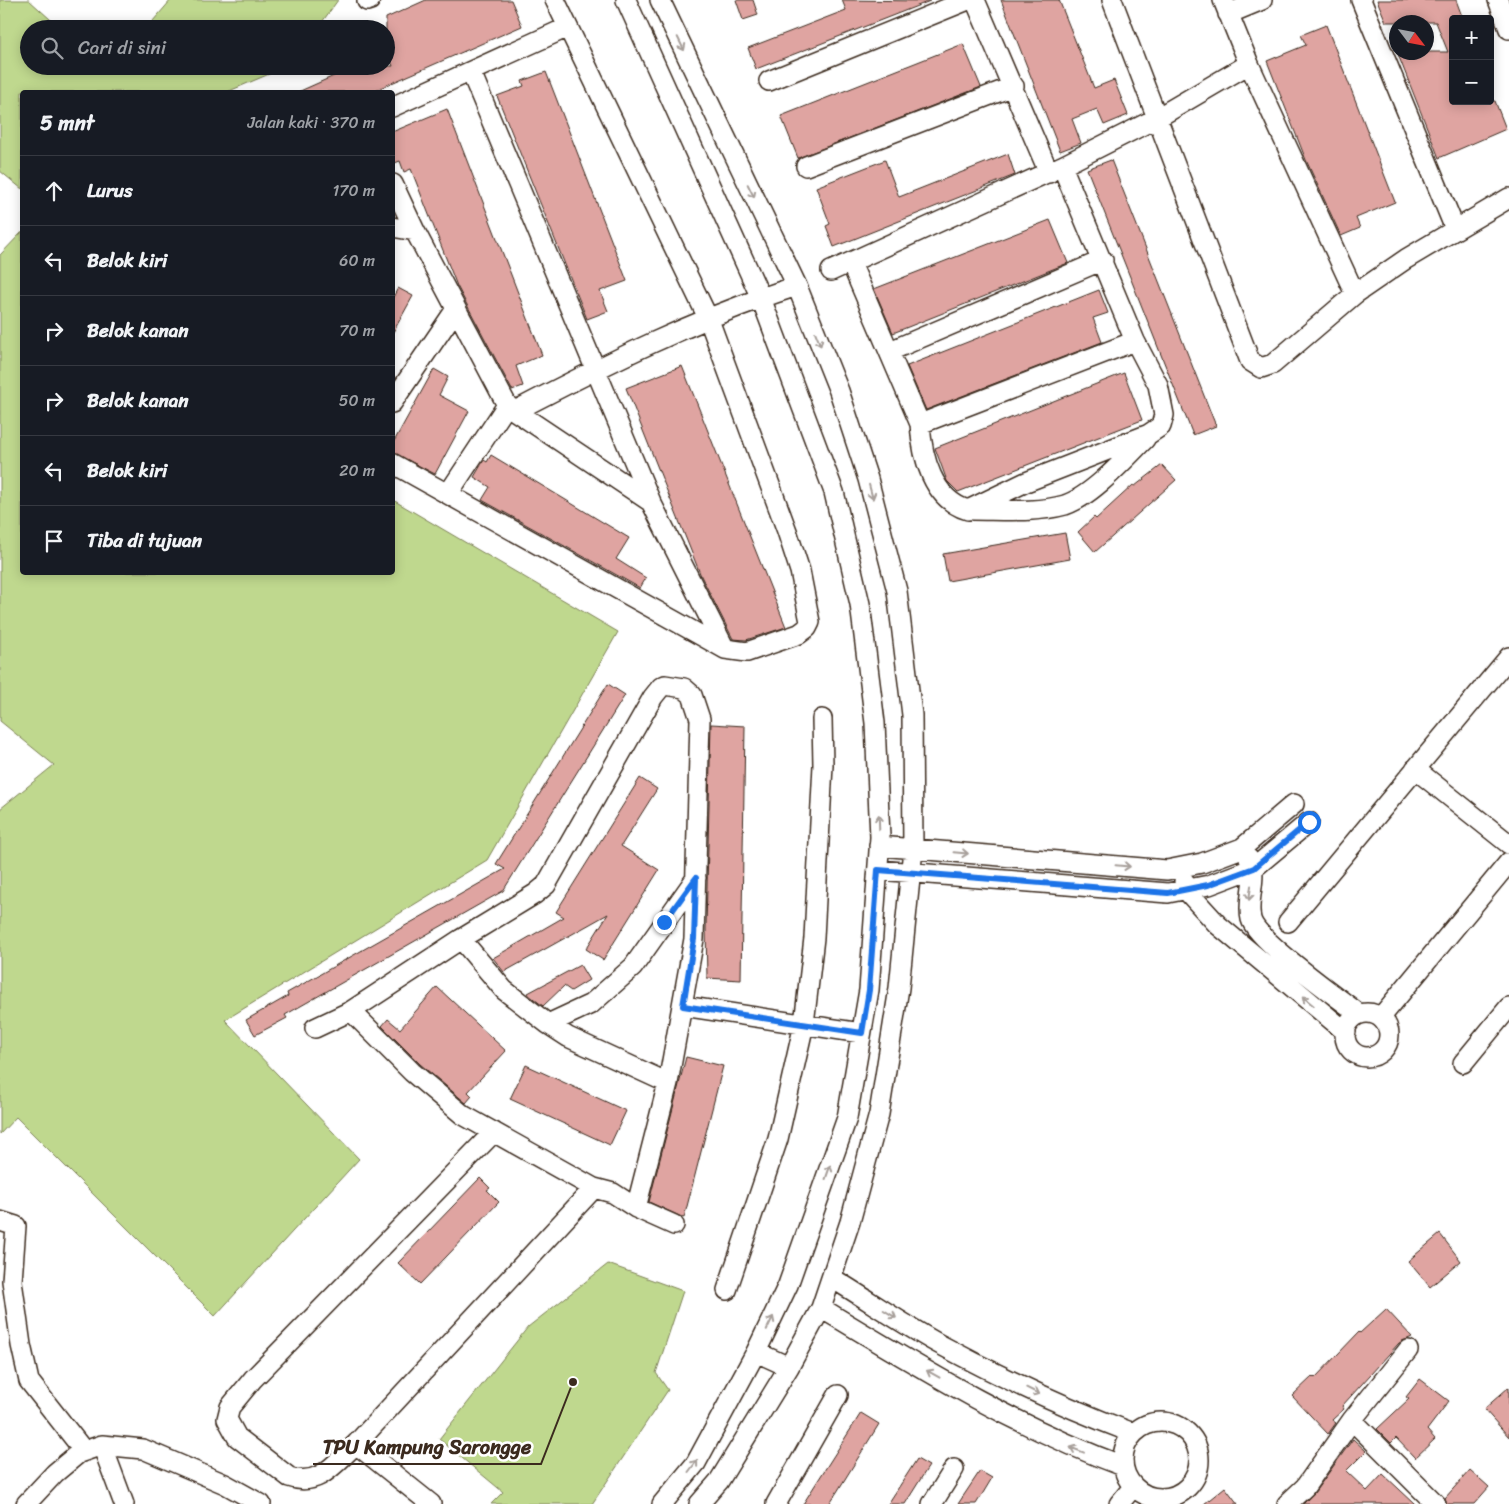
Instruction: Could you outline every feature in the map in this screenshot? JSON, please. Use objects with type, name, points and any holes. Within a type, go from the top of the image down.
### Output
[{"type":"street","points":[[395,466],[725,649],[747,652],[799,634],[807,628],[810,614],[787,530],[709,320],[555,0]]},
{"type":"street","points":[[626,0],[760,298],[834,492],[860,604],[875,723],[879,846],[869,990],[847,1118],[788,1285],[756,1352],[696,1463],[662,1504]]},
{"type":"street","points":[[660,0],[797,286],[842,400],[868,479],[897,591],[912,715],[912,849],[899,988],[880,1114],[850,1222],[821,1308],[789,1367],[718,1480],[699,1504]]},
{"type":"street","points":[[769,81],[968,0]]},
{"type":"street","points":[[968,510],[1026,482],[1149,434],[1161,426],[1164,414],[1158,385],[1135,341],[1103,260],[1014,86],[975,0]]},
{"type":"street","points":[[1112,0],[1250,361],[1261,368],[1273,364],[1356,294],[1406,259],[1509,198]]},
{"type":"street","points":[[1262,0],[1226,7],[1249,64],[1356,294]]},
{"type":"street","points":[[1361,0],[1456,229]]},
{"type":"street","points":[[1498,0],[1509,29]]},
{"type":"street","points":[[395,106],[568,27]]},
{"type":"street","points":[[831,272],[1056,169],[1158,118],[1249,64]]},
{"type":"street","points":[[471,72],[650,502],[725,649]]},
{"type":"street","points":[[806,166],[1014,86]]},
{"type":"street","points":[[395,188],[415,232],[511,408],[650,502]]},
{"type":"street","points":[[395,228],[415,232]]},
{"type":"street","points":[[890,351],[1103,260]]},
{"type":"street","points":[[851,264],[920,424],[927,462],[943,496],[956,507],[968,510],[1019,510],[1064,505],[1078,498],[1115,470],[1149,434]]},
{"type":"street","points":[[448,494],[511,408],[760,298],[797,286]]},
{"type":"street","points":[[395,398],[456,309]]},
{"type":"street","points":[[920,424],[1135,341]]},
{"type":"street","points":[[1288,922],[1509,657]]},
{"type":"street","points":[[315,1028],[350,1012],[461,939],[536,894],[546,885],[661,686],[665,685],[689,691],[700,719],[694,939],[668,1083],[636,1208]]},
{"type":"street","points":[[727,1290],[778,1139],[804,1024],[814,938],[823,765],[822,719]]},
{"type":"street","points":[[1415,769],[1509,844]]},
{"type":"street","points":[[879,846],[1167,870],[1202,862],[1242,848],[1294,804]]},
{"type":"street","points":[[878,870],[1168,893],[1208,885],[1254,868],[1309,822]]},
{"type":"street","points":[[1242,848],[1254,868],[1249,902],[1251,921],[1266,940],[1359,1014],[1374,1014],[1381,1017],[1386,1023],[1389,1037],[1382,1051],[1376,1055],[1368,1056],[1354,1052],[1349,1047],[1346,1032],[1348,1024],[1359,1014]]},
{"type":"street","points":[[1381,1017],[1509,862]]},
{"type":"street","points":[[1182,867],[1186,890],[1218,926],[1346,1032]]},
{"type":"street","points":[[548,1024],[591,1004],[634,967],[696,878]]},
{"type":"street","points":[[461,939],[504,990],[568,1038],[668,1083]]},
{"type":"street","points":[[683,1006],[862,1033]]},
{"type":"street","points":[[1463,1063],[1509,1007]]},
{"type":"street","points":[[350,1012],[412,1072],[463,1116],[594,1188],[613,1193],[636,1208],[674,1224]]},
{"type":"street","points":[[494,1132],[253,1379],[230,1407],[227,1419],[237,1437],[288,1477],[299,1480],[317,1478],[356,1444],[594,1188]]},
{"type":"street","points":[[0,1221],[16,1226],[12,1281],[21,1345],[29,1381],[93,1448],[124,1504]]},
{"type":"street","points":[[832,1278],[938,1343],[972,1361],[1074,1411],[1133,1433]]},
{"type":"street","points":[[821,1308],[1021,1423],[1071,1447],[1123,1466]]},
{"type":"street","points":[[1287,1504],[1305,1487],[1352,1420],[1408,1350]]},
{"type":"street","points":[[756,1352],[789,1367]]},
{"type":"street","points":[[957,1387],[972,1361]]},
{"type":"street","points":[[776,1504],[838,1395]]},
{"type":"street","points":[[1352,1420],[1436,1504]]},
{"type":"street","points":[[1153,1422],[1166,1422],[1177,1425],[1187,1432],[1194,1442],[1198,1453],[1199,1465],[1188,1487],[1167,1498],[1155,1498],[1143,1494],[1133,1487],[1126,1478],[1123,1466],[1124,1449],[1133,1433],[1142,1426],[1153,1422]]},
{"type":"street","points":[[356,1444],[431,1504]]},
{"type":"street","points":[[26,1504],[78,1453],[93,1448],[143,1449],[225,1484],[261,1504]]},
{"type":"street","points":[[932,1504],[954,1469]]},
{"type":"street","points":[[1119,1504],[1133,1487]]},
{"type":"green space","points":[[0,0],[29,0],[51,20],[20,20],[20,75],[267,75],[232,90],[20,90],[20,187],[0,171]]},
{"type":"green space","points":[[171,0],[338,0],[324,20],[154,20]]},
{"type":"green space","points":[[20,234],[20,575],[395,575],[395,501],[618,632],[487,860],[225,1020],[359,1159],[215,1316],[16,1117],[0,1134],[0,809],[54,765],[0,721],[0,255]]},
{"type":"green space","points":[[608,1264],[683,1291],[656,1373],[668,1390],[592,1504],[491,1504],[503,1492],[439,1439],[528,1327]]},
{"type":"building","points":[[426,0],[511,0],[522,26],[376,90],[302,90],[336,75],[395,75],[395,20],[386,20],[386,18]]},
{"type":"building","points":[[736,0],[753,0],[758,15],[743,20]]},
{"type":"building","points":[[842,0],[930,1],[756,69],[748,48],[846,10]]},
{"type":"building","points":[[1001,0],[1059,0],[1094,88],[1114,80],[1128,115],[1104,125],[1097,109],[1072,119],[1081,143],[1060,151]]},
{"type":"building","points":[[1377,0],[1456,0],[1462,15],[1449,15],[1449,105],[1494,105],[1495,101],[1506,129],[1439,158],[1400,60],[1434,60],[1434,52],[1448,52],[1436,22],[1434,22],[1434,15],[1389,15],[1389,22],[1386,22]]},
{"type":"building","points":[[1326,25],[1395,202],[1356,218],[1360,228],[1341,236],[1306,160],[1267,61],[1306,45],[1301,35]]},
{"type":"building","points":[[963,44],[981,87],[798,158],[781,116]]},
{"type":"building","points":[[546,72],[627,281],[600,291],[608,311],[587,319],[497,96],[524,86],[522,81]]},
{"type":"building","points":[[447,109],[542,355],[516,366],[523,386],[512,390],[457,286],[411,169],[404,172],[400,161],[395,163],[395,131]]},
{"type":"building","points":[[1008,154],[1015,175],[834,247],[826,226],[830,224],[816,187],[885,160],[899,197]]},
{"type":"building","points":[[1111,160],[1216,426],[1193,435],[1087,169]]},
{"type":"building","points":[[1050,220],[1068,263],[893,333],[874,289]]},
{"type":"building","points":[[398,288],[413,296],[395,329],[395,294]]},
{"type":"building","points":[[1099,290],[1108,313],[1093,318],[1102,342],[926,410],[907,366]]},
{"type":"building","points":[[682,366],[786,627],[746,640],[733,639],[701,576],[626,388]]},
{"type":"building","points":[[434,369],[448,377],[439,395],[469,411],[435,474],[395,454],[395,440]]},
{"type":"building","points":[[1124,373],[1142,420],[958,492],[947,481],[935,448]]},
{"type":"building","points":[[491,455],[629,538],[616,559],[646,578],[640,588],[482,500],[490,487],[474,477],[484,460],[487,462]]},
{"type":"building","points":[[1162,465],[1176,480],[1095,552],[1078,532],[1094,517],[1096,519],[1133,485],[1135,486]]},
{"type":"building","points":[[1065,533],[1070,559],[948,581],[943,554]]},
{"type":"building","points":[[608,684],[625,695],[503,891],[285,1015],[287,1018],[255,1035],[246,1020],[288,996],[287,993],[505,869],[496,864]]},
{"type":"building","points":[[711,724],[745,726],[741,980],[707,978],[706,928]]},
{"type":"building","points":[[640,778],[657,789],[621,846],[659,870],[603,960],[586,949],[608,914],[567,937],[564,936],[565,938],[504,972],[493,958],[564,917],[556,912]]},
{"type":"building","points":[[580,965],[589,980],[571,991],[564,986],[543,1006],[529,995],[528,993]]},
{"type":"building","points":[[437,987],[506,1051],[468,1092],[472,1096],[466,1103],[420,1064],[382,1026],[388,1019],[400,1029]]},
{"type":"building","points":[[686,1057],[723,1066],[684,1218],[649,1202]]},
{"type":"building","points":[[526,1065],[626,1111],[610,1145],[510,1099]]},
{"type":"building","points":[[480,1178],[490,1188],[487,1190],[499,1202],[420,1284],[398,1263]]},
{"type":"building","points":[[1440,1234],[1461,1261],[1430,1287],[1408,1261]]},
{"type":"building","points":[[1386,1309],[1412,1337],[1399,1343],[1342,1406],[1344,1409],[1332,1420],[1336,1423],[1328,1434],[1292,1396],[1313,1376],[1315,1378],[1359,1332]]},
{"type":"building","points":[[1420,1379],[1449,1401],[1427,1430],[1435,1439],[1415,1458],[1396,1438],[1391,1443],[1377,1429],[1409,1399],[1406,1397]]},
{"type":"building","points":[[1509,1387],[1509,1437],[1484,1409]]},
{"type":"building","points":[[861,1413],[879,1424],[837,1492],[829,1504],[803,1504]]},
{"type":"building","points":[[1353,1439],[1366,1451],[1346,1471],[1367,1491],[1383,1474],[1415,1504],[1303,1504],[1314,1493]]},
{"type":"building","points":[[917,1459],[929,1466],[905,1504],[888,1504]]},
{"type":"building","points":[[1470,1470],[1489,1487],[1474,1504],[1447,1504],[1445,1498]]},
{"type":"building","points":[[980,1471],[992,1478],[976,1504],[958,1504]]},
{"type":"building","points":[[1225,1487],[1238,1504],[1204,1504]]},
{"type":"place","name":"TPU Kampung Sarongge","points":[[573,1382]]},
{"type":"route","points":[[664,922],[696,878],[694,939],[683,1006],[862,1033],[869,990],[878,870],[1168,893],[1208,885],[1254,868],[1309,822]]}]
